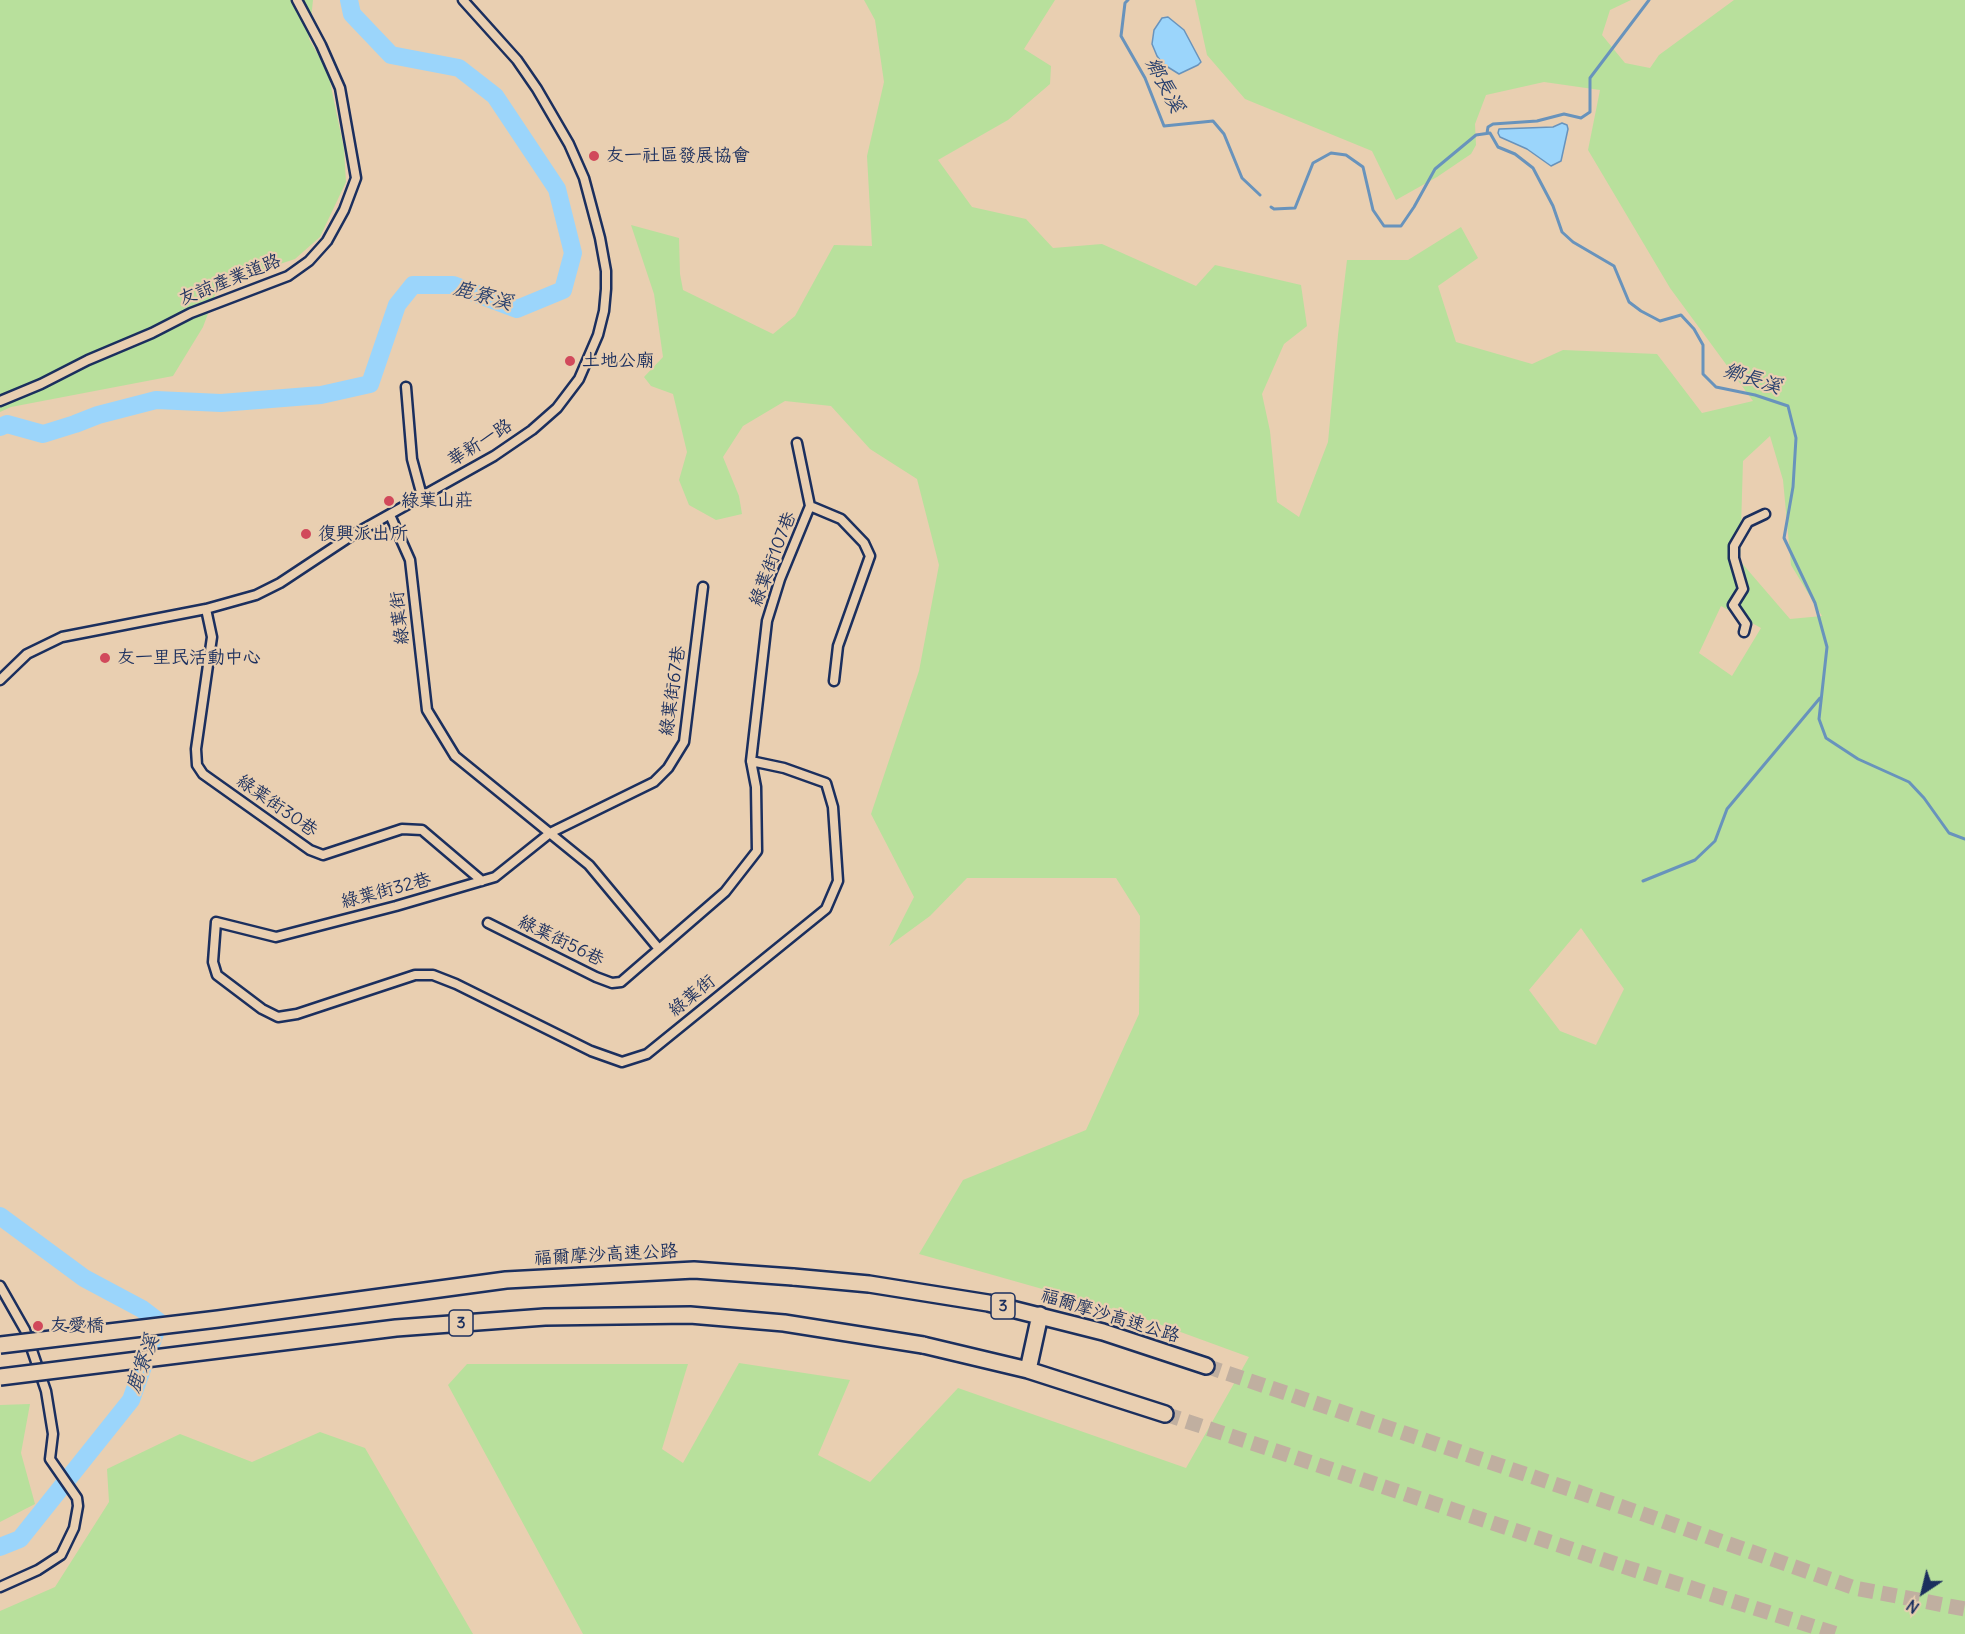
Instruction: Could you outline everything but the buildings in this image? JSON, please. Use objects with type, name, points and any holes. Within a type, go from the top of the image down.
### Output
[{"type":"highway","name":"福爾摩沙高速公路","points":[[0,1345],[218,1319],[506,1280],[694,1270],[869,1284],[988,1303],[1103,1332],[1206,1366]]},
{"type":"highway","name":"3","points":[[0,1377],[396,1328],[545,1317],[690,1315],[784,1323],[923,1345],[1028,1370],[1165,1414]]},
{"type":"highway","points":[[1028,1370],[1040,1315]]},
{"type":"street","name":"友諒產業道路","points":[[0,401],[152,333],[191,313],[288,276],[309,261],[327,241],[344,210],[356,178],[340,88],[321,45],[297,0]]},
{"type":"street","name":"華新一路","points":[[0,680],[27,654],[62,637],[206,609],[256,595],[280,583],[351,536],[494,456],[532,430],[557,408],[579,379],[598,335],[604,311],[606,271],[600,237],[584,178],[569,144],[518,60],[463,0]]},
{"type":"street","points":[[406,387],[412,459],[422,496]]},
{"type":"street","points":[[797,443],[810,506]]},
{"type":"street","name":"綠葉街107巷","points":[[751,761],[767,621],[780,579],[810,506],[841,519],[864,543],[870,556],[838,646],[834,681]]},
{"type":"street","points":[[1744,632],[1746,624],[1733,606],[1743,590],[1734,558],[1734,546],[1748,522],[1765,514]]},
{"type":"street","name":"綠葉街","points":[[390,515],[410,560],[427,710],[455,756],[590,865],[659,949]]},
{"type":"street","name":"綠葉街67巷","points":[[550,833],[654,782],[668,768],[684,742],[703,587]]},
{"type":"street","name":"綠葉街30巷","points":[[206,609],[213,637],[196,749],[197,765],[203,774],[310,850],[323,855],[402,829],[422,830],[482,881]]},
{"type":"street","points":[[659,949],[725,892],[757,851],[756,787],[751,761]]},
{"type":"street","name":"綠葉街","points":[[216,922],[213,962],[217,975],[262,1009],[278,1017],[297,1014],[415,975],[433,975],[456,984],[591,1051],[622,1062],[647,1054],[826,909],[838,881],[833,807],[826,783],[784,768],[751,761]]},
{"type":"street","name":"綠葉街32巷","points":[[216,922],[276,937],[495,877],[550,833]]},
{"type":"street","name":"綠葉街56巷","points":[[488,923],[612,983],[621,982],[659,949]]},
{"type":"street","points":[[0,1286],[25,1330],[46,1391],[53,1434],[50,1459],[77,1498],[78,1506],[74,1528],[61,1555],[38,1570],[0,1587]]},
{"type":"green space","points":[[0,0],[313,0],[309,39],[328,72],[344,149],[346,182],[320,237],[295,259],[219,284],[203,327],[173,376],[11,407],[0,412]]},
{"type":"green space","points":[[864,0],[1055,0],[1024,49],[1051,66],[1050,84],[1008,120],[938,160],[972,207],[1026,219],[1053,248],[1102,244],[1196,286],[1215,265],[1301,285],[1307,326],[1284,344],[1262,394],[1270,431],[1277,502],[1299,517],[1328,442],[1347,260],[1408,260],[1461,227],[1478,258],[1438,286],[1456,342],[1532,364],[1563,350],[1657,354],[1702,413],[1753,401],[1670,288],[1588,150],[1600,90],[1544,82],[1486,95],[1475,124],[1476,145],[1471,154],[1437,177],[1396,200],[1372,151],[1245,99],[1207,55],[1195,0],[1631,0],[1610,10],[1602,35],[1625,63],[1650,68],[1659,55],[1734,0],[1965,0],[1965,1634],[583,1634],[448,1385],[467,1364],[688,1364],[662,1449],[683,1463],[739,1363],[850,1380],[818,1455],[870,1482],[958,1388],[1186,1468],[1249,1357],[1134,1315],[919,1254],[963,1180],[1086,1130],[1139,1014],[1140,916],[1116,878],[967,878],[930,916],[889,946],[914,897],[871,814],[919,671],[939,565],[917,479],[870,449],[831,406],[785,401],[743,426],[723,457],[739,496],[742,514],[716,520],[689,505],[679,480],[687,452],[673,394],[651,386],[644,377],[663,357],[654,294],[631,225],[679,238],[683,290],[773,334],[795,316],[834,245],[872,246],[867,156],[884,82],[875,20]],"holes":[[[1770,436],[1783,480],[1791,565],[1822,616],[1790,619],[1740,561],[1743,461]],[[1721,606],[1761,628],[1732,676],[1699,653]],[[1581,928],[1624,989],[1596,1045],[1560,1031],[1529,990]]]},
{"type":"green space","points":[[30,1404],[21,1453],[35,1504],[0,1522],[0,1405]]},
{"type":"green space","points":[[320,1432],[365,1448],[473,1634],[0,1634],[0,1611],[55,1587],[109,1502],[107,1469],[180,1434],[252,1462]]},
{"type":"water","points":[[1168,17],[1184,30],[1201,62],[1179,74],[1163,64],[1152,44],[1154,30],[1162,18]]},
{"type":"water","points":[[1562,123],[1567,125],[1568,129],[1561,161],[1551,166],[1527,149],[1500,137],[1498,133],[1499,129],[1553,127]]},
{"type":"waterway","name":"鹿寮溪","points":[[0,427],[7,424],[43,434],[98,415],[156,400],[221,403],[321,395],[370,384],[397,305],[413,285],[453,285],[517,309],[563,290],[573,253],[557,189],[495,96],[459,68],[391,55],[352,14],[349,0]]},
{"type":"waterway","name":"鄉長溪","points":[[1128,0],[1125,3],[1121,36],[1145,78],[1164,126],[1213,121],[1224,134],[1242,178],[1260,195]]},
{"type":"waterway","points":[[1487,133],[1488,127],[1493,124],[1537,121],[1564,114],[1581,118],[1590,112],[1590,78],[1649,0]]},
{"type":"waterway","name":"鄉長溪","points":[[1271,207],[1274,209],[1295,208],[1313,163],[1331,153],[1346,155],[1363,167],[1373,210],[1384,226],[1401,226],[1435,169],[1476,135],[1490,133],[1498,147],[1515,154],[1533,168],[1553,206],[1562,232],[1573,242],[1614,266],[1629,302],[1660,321],[1681,315],[1694,329],[1703,345],[1703,374],[1716,387],[1755,395],[1788,406],[1796,438],[1793,487],[1784,538],[1815,603],[1827,647],[1819,719],[1826,738],[1858,759],[1909,782],[1924,798],[1949,833],[1965,839]]},
{"type":"waterway","points":[[1643,881],[1695,860],[1715,841],[1727,809],[1820,698]]},
{"type":"waterway","name":"鹿寮溪","points":[[0,1216],[84,1278],[142,1309],[159,1322],[131,1400],[20,1539],[0,1547]]},
{"type":"tunnel","points":[[1206,1366],[1855,1588],[1965,1609]]},
{"type":"tunnel","points":[[1165,1414],[1625,1567],[1837,1634]]},
{"type":"place","name":"友一社區發展協會","points":[[594,156]]},
{"type":"place","name":"土地公廟","points":[[570,361]]},
{"type":"place","name":"綠葉山莊","points":[[389,501]]},
{"type":"place","name":"復興派出所","points":[[306,534]]},
{"type":"place","name":"友一里民活動中心","points":[[105,658]]},
{"type":"place","name":"友愛橋","points":[[38,1326]]}]
